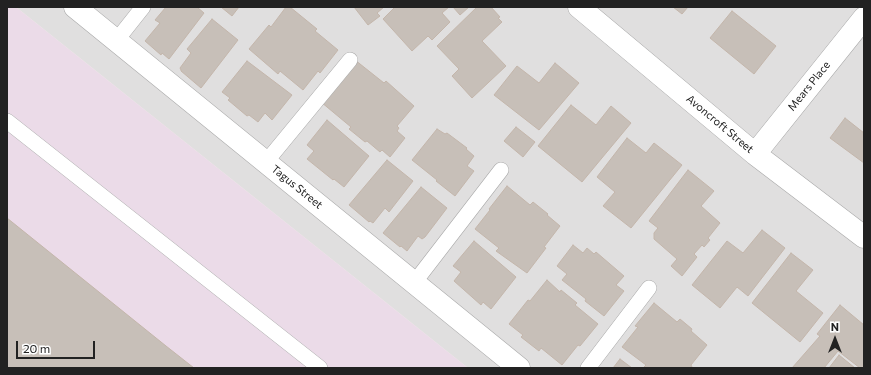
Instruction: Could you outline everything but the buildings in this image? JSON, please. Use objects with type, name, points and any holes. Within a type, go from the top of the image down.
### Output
[{"type":"street","name":"Tagus Street","points":[[75,7],[519,368]]},
{"type":"street","name":"Avoncroft Street","points":[[579,7],[755,154],[864,238]]},
{"type":"street","name":"Mears Place","points":[[755,154],[864,18]]},
{"type":"lane","points":[[116,41],[143,7]]},
{"type":"lane","points":[[266,162],[350,60]]},
{"type":"lane","points":[[7,121],[320,368]]},
{"type":"lane","points":[[414,283],[501,170]]},
{"type":"lane","points":[[588,368],[648,288]]},
{"type":"shaded area","points":[[7,7],[16,7],[468,368],[7,368]]},
{"type":"shaded area","points":[[16,7],[864,7],[864,368],[468,368]]}]
